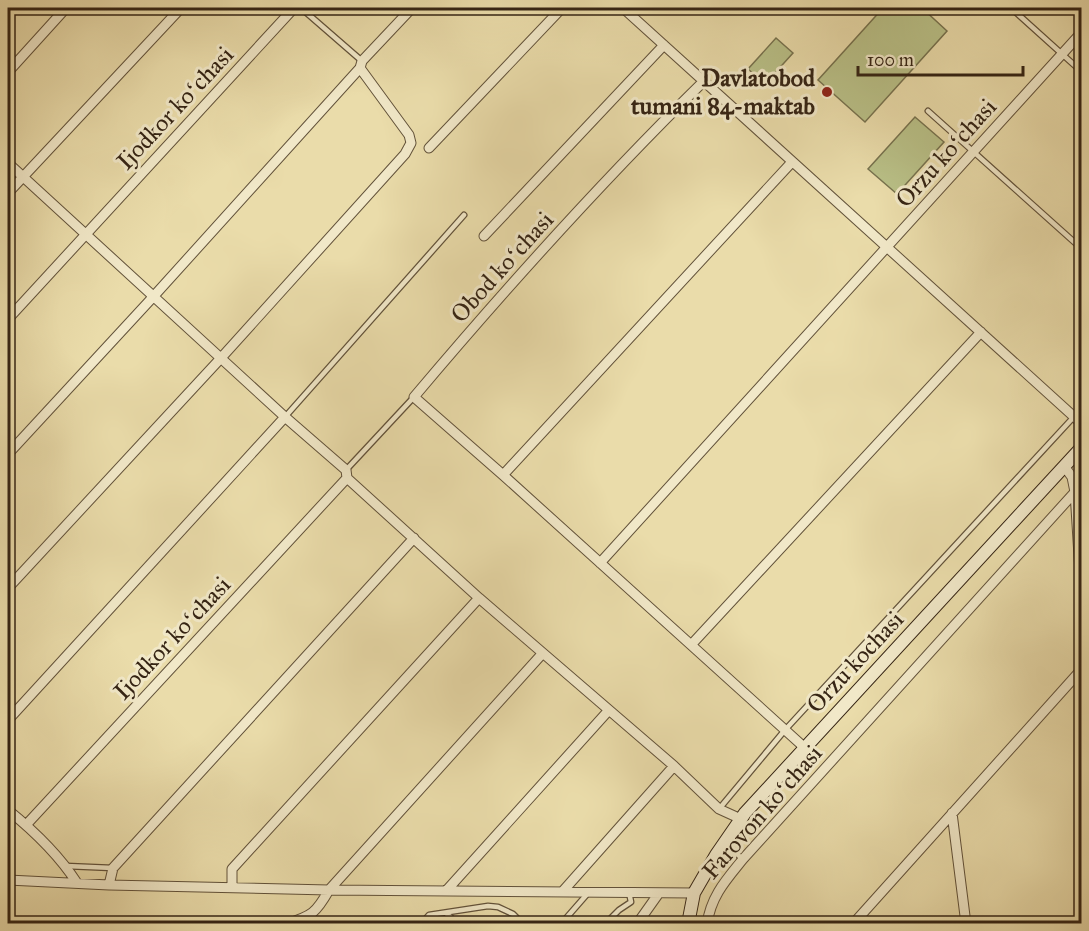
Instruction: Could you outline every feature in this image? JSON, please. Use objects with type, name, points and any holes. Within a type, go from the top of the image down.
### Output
[{"type":"main road","name":"Orzu kochasi","points":[[688,924],[694,893],[741,819],[1082,447]]},
{"type":"street","points":[[8,72],[66,8]]},
{"type":"street","points":[[8,193],[181,8]]},
{"type":"street","name":"Ijodkor koʻchasi","points":[[8,319],[294,8]]},
{"type":"street","points":[[8,454],[153,297],[412,8]]},
{"type":"street","points":[[429,148],[562,8]]},
{"type":"street","points":[[623,8],[981,332],[1079,416]]},
{"type":"street","name":"Orzu koʻchasi","points":[[888,247],[1082,32]]},
{"type":"street","points":[[484,236],[664,45]]},
{"type":"street","points":[[8,588],[221,358],[405,154],[411,143],[410,135],[361,65]]},
{"type":"street","name":"Obod koʻchasi","points":[[414,397],[506,290],[637,147],[705,81]]},
{"type":"street","points":[[503,475],[792,162]]},
{"type":"street","points":[[8,163],[479,598],[674,766],[719,809],[741,819]]},
{"type":"street","points":[[600,563],[888,247]]},
{"type":"street","points":[[691,645],[981,332]]},
{"type":"street","points":[[414,397],[805,748]]},
{"type":"street","points":[[8,720],[285,417]]},
{"type":"street","points":[[1064,466],[1072,477],[1079,517],[1082,604]]},
{"type":"street","name":"Ijodkor koʻchasi","points":[[26,825],[346,474]]},
{"type":"street","name":"Farovon koʻchasi","points":[[707,924],[709,910],[716,892],[743,859],[1075,492]]},
{"type":"street","points":[[109,885],[113,868],[414,538]]},
{"type":"street","points":[[232,887],[232,869],[479,598]]},
{"type":"street","points":[[286,924],[306,918],[319,908],[329,890],[542,654]]},
{"type":"street","points":[[1082,662],[1082,677]]},
{"type":"street","points":[[853,924],[1081,670]]},
{"type":"street","points":[[446,891],[609,710]]},
{"type":"street","points":[[563,891],[674,766]]},
{"type":"street","points":[[8,810],[66,866],[77,883]]},
{"type":"street","points":[[952,813],[966,924]]},
{"type":"street","points":[[8,880],[109,885],[329,890],[694,893]]},
{"type":"street","points":[[637,924],[659,893]]},
{"type":"lane","points":[[302,8],[361,65]]},
{"type":"lane","points":[[1011,8],[1082,72]]},
{"type":"lane","points":[[928,111],[1082,249]]},
{"type":"lane","points":[[285,417],[464,215]]},
{"type":"lane","points":[[346,474],[414,397]]},
{"type":"lane","points":[[719,809],[785,730],[1079,416]]},
{"type":"lane","points":[[723,844],[743,859]]},
{"type":"lane","points":[[66,866],[113,868]]},
{"type":"lane","points":[[561,924],[589,892]]},
{"type":"lane","points":[[605,924],[631,902],[629,892]]},
{"type":"lane","points":[[421,924],[429,915],[488,906],[498,907],[513,914],[523,924]]},
{"type":"lane","points":[[446,913],[458,924]]},
{"type":"green space","points":[[883,8],[922,8],[947,31],[865,122],[818,80]]},
{"type":"green space","points":[[776,38],[793,53],[765,84],[748,69]]},
{"type":"green space","points":[[915,117],[944,142],[897,194],[868,169]]},
{"type":"place","name":"Davlatobod tumani 84-maktab","points":[[827,92]]}]
